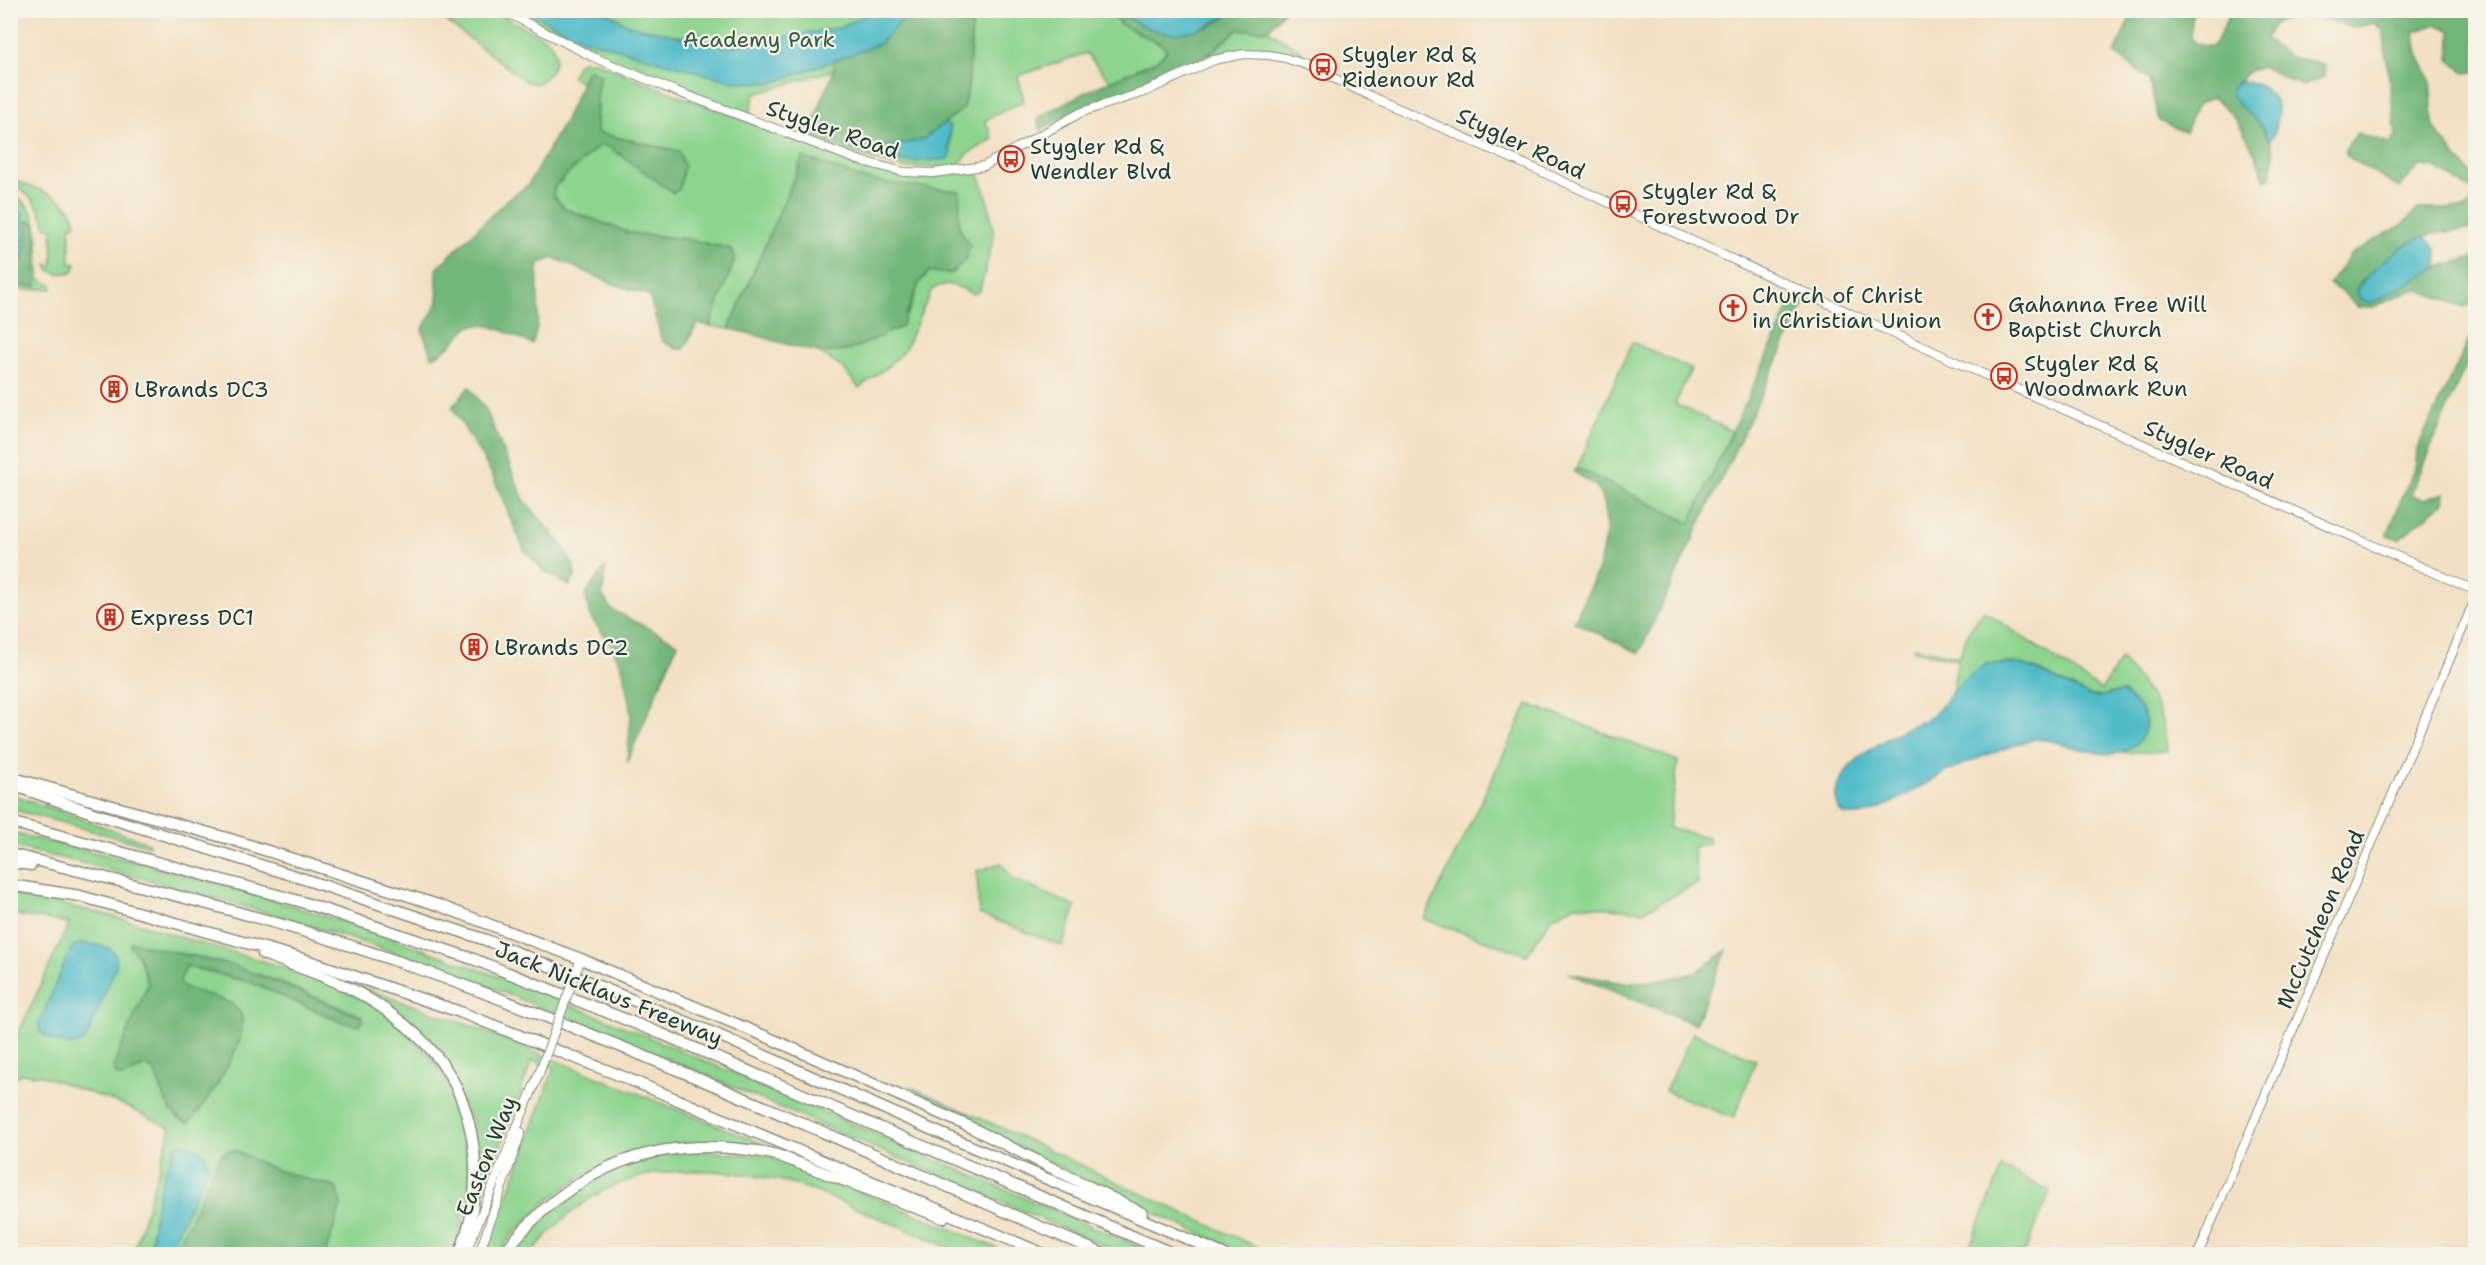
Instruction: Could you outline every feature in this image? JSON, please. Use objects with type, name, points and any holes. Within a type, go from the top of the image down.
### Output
[{"type":"highway","points":[[10,777],[230,839],[438,905],[767,1037],[966,1125],[1211,1250]]},
{"type":"highway","points":[[10,784],[486,940],[717,1035],[1223,1254]]},
{"type":"highway","name":"Jack Nicklaus Freeway","points":[[11,822],[299,901],[473,959],[672,1038],[1174,1254]]},
{"type":"highway","name":"Jack Nicklaus Freeway","points":[[10,854],[304,932],[422,970],[536,1012],[619,1046],[1103,1254]]},
{"type":"highway","points":[[10,862],[84,872]]},
{"type":"highway","points":[[10,885],[80,896],[198,929],[303,959],[460,1012],[626,1078],[1044,1254]]},
{"type":"highway","points":[[198,929],[328,979],[364,996],[400,1022],[441,1062],[453,1084],[472,1133],[475,1169],[472,1211],[460,1254]]},
{"type":"highway","points":[[503,1254],[524,1227],[553,1199],[584,1179],[644,1154],[680,1147],[751,1149],[777,1155],[1035,1254]]},
{"type":"main road","name":"Stygler Road","points":[[502,10],[593,57],[675,91],[858,160],[885,168],[919,173],[984,166],[1082,112],[1144,92],[1214,60],[1244,54],[1285,58],[1307,65],[1372,97],[1528,165],[1956,362],[2475,591]]},
{"type":"main road","name":"McCutcheon Road","points":[[2198,1254],[2475,597]]},
{"type":"main road","name":"Easton Way","points":[[479,1254],[540,1071],[580,962]]},
{"type":"main road","name":"Easton Way","points":[[465,1254],[540,1071]]},
{"type":"green space","points":[[433,11],[493,11],[548,40],[555,52],[554,64],[548,75],[537,84],[527,82]]},
{"type":"green space","points":[[513,11],[526,11],[581,38],[734,82],[773,83],[833,60],[834,70],[755,94],[749,116],[612,62]]},
{"type":"green space","name":"Academy Park","points":[[552,11],[891,11],[771,69]]},
{"type":"green space","points":[[911,11],[973,11],[968,87],[963,109],[922,140],[881,148],[851,145],[848,147],[808,135],[834,70],[833,60],[879,44]]},
{"type":"green space","points":[[973,11],[1111,11],[1120,24],[1167,49],[1158,60],[1110,81],[1086,53],[1018,76],[1024,101],[985,120],[993,139],[969,153],[957,166],[905,168],[807,138],[808,135],[888,160],[907,162],[948,159],[951,154],[950,127],[945,123],[963,109],[968,87]]},
{"type":"green space","points":[[1111,11],[1116,11],[1138,24],[1207,28],[1236,11],[1284,11],[1268,30],[1238,30],[1207,55],[1142,87],[1075,110],[1041,130],[1039,117],[1088,91],[1158,60],[1167,50],[1161,44],[1120,24]]},
{"type":"green space","points":[[2133,11],[2195,11],[2190,37],[2196,44],[2212,47],[2228,16],[2222,11],[2475,11],[2475,72],[2464,73],[2450,60],[2451,31],[2436,24],[2414,32],[2418,54],[2430,79],[2433,124],[2440,137],[2467,170],[2475,175],[2475,198],[2474,191],[2434,167],[2419,166],[2399,188],[2347,156],[2345,149],[2357,133],[2390,143],[2396,136],[2383,30],[2374,23],[2351,28],[2311,14],[2275,22],[2265,39],[2290,57],[2325,64],[2324,77],[2302,86],[2263,67],[2249,71],[2231,89],[2237,103],[2260,124],[2267,138],[2270,139],[2274,154],[2271,177],[2265,181],[2245,134],[2231,113],[2212,97],[2196,106],[2185,132],[2159,121],[2149,80],[2115,53]]},
{"type":"green space","points":[[1238,30],[1268,30],[1303,52],[1296,55],[1252,49],[1207,55]]},
{"type":"green space","points":[[583,61],[594,61],[656,87],[889,174],[906,176],[972,172],[979,175],[988,200],[994,235],[980,290],[974,294],[947,284],[931,291],[905,349],[887,367],[859,388],[842,367],[816,351],[845,351],[908,314],[919,283],[929,272],[952,273],[970,246],[959,227],[891,184],[864,179],[803,157],[729,329],[710,326],[735,259],[688,239],[630,233],[565,209],[553,195],[555,186],[600,144],[609,147],[630,141],[598,133],[595,124],[596,93],[588,69],[582,82],[571,77],[578,64]]},
{"type":"green space","points":[[588,69],[601,75],[596,104],[598,133],[679,151],[684,166],[679,190],[673,193],[609,147],[600,145],[555,186],[553,195],[565,209],[630,233],[688,239],[731,249],[735,259],[710,326],[697,324],[684,349],[676,349],[662,341],[650,298],[645,294],[614,284],[554,258],[539,263],[538,313],[536,333],[532,344],[488,326],[471,326],[447,349],[432,357],[422,330],[438,302],[436,269],[508,199],[528,185],[565,120]]},
{"type":"green space","points":[[803,157],[864,179],[960,191],[959,227],[970,246],[966,259],[952,273],[928,272],[919,283],[901,327],[844,351],[817,351],[729,329]]},
{"type":"green space","points":[[11,179],[51,194],[68,206],[76,225],[70,226],[70,263],[76,264],[73,272],[58,274],[49,270],[47,264],[53,266],[52,228],[46,228],[38,207],[29,196],[11,184]]},
{"type":"green space","points":[[10,192],[22,201],[35,220],[40,280],[52,285],[52,289],[11,290]]},
{"type":"green space","points":[[2475,201],[2475,228],[2435,234],[2410,242],[2392,254],[2360,283],[2357,292],[2378,300],[2438,267],[2475,257],[2475,303],[2464,307],[2416,289],[2373,307],[2357,307],[2345,294],[2329,284],[2352,253],[2402,225],[2418,209],[2463,209]]},
{"type":"green space","points":[[27,220],[35,223],[37,286],[11,286],[11,269],[17,269],[25,252]]},
{"type":"green space","points":[[1795,295],[1806,300],[1639,653],[1574,622],[1599,567],[1606,532],[1605,505],[1596,486],[1574,472],[1577,468],[1690,523]]},
{"type":"green space","points":[[2475,327],[2475,343],[2411,494],[2424,500],[2445,493],[2444,502],[2399,539],[2387,535],[2416,464],[2417,449]]},
{"type":"green space","points":[[1632,342],[1691,369],[1675,404],[1732,431],[1690,523],[1577,468]]},
{"type":"green space","points":[[469,387],[486,410],[524,500],[562,545],[573,564],[575,576],[569,586],[545,572],[524,550],[492,474],[452,407]]},
{"type":"green space","points":[[606,566],[602,595],[612,610],[678,643],[627,762],[631,714],[623,670],[611,644],[591,618],[585,595]]},
{"type":"green space","points":[[1984,611],[2101,690],[2121,659],[2153,700],[2162,722],[2167,751],[2119,753],[2133,746],[2144,732],[2115,692],[2102,696],[2090,696],[2035,669],[2013,663],[1986,664],[1952,691],[1958,660],[1913,650],[1914,647],[1959,657],[1968,632]]},
{"type":"green space","points":[[1528,704],[1678,761],[1669,828],[1708,837],[1709,843],[1693,847],[1698,883],[1644,911],[1576,905],[1552,917],[1527,955],[1424,919]]},
{"type":"green space","points":[[11,794],[149,843],[149,846],[11,809]]},
{"type":"green space","points":[[11,833],[123,859],[234,889],[344,922],[453,960],[664,1043],[1156,1254],[1123,1254],[642,1048],[468,979],[270,914],[115,871],[11,846]]},
{"type":"green space","points":[[1001,863],[1013,879],[1076,907],[1062,946],[979,914],[977,871]]},
{"type":"green space","points":[[10,894],[115,917],[293,970],[360,998],[385,1012],[430,1057],[447,1082],[459,1109],[466,1136],[469,1165],[462,1224],[453,1254],[325,1254],[341,1206],[338,1190],[273,1169],[234,1150],[178,1246],[170,1254],[133,1254],[171,1128],[121,1104],[40,1075],[21,1074],[11,1080],[11,1050],[69,923],[11,914]],"holes":[[[188,954],[264,976],[362,1016],[363,1021],[342,1022],[252,983],[187,966],[179,982],[185,988],[232,1004],[240,1041],[197,1114],[171,1111],[154,1070],[145,1066],[133,1071],[113,1067],[148,984],[139,956]]]},
{"type":"green space","points":[[131,942],[235,966],[362,1017],[363,1021],[359,1026],[342,1022],[252,983],[187,966],[179,982],[185,988],[230,1004],[240,1012],[242,1023],[240,1037],[226,1070],[189,1123],[175,1115],[170,1109],[154,1070],[145,1066],[124,1077],[116,1075],[113,1067],[148,984],[139,957],[130,947]]},
{"type":"green space","points":[[1727,950],[1695,1024],[1568,973],[1624,983],[1657,981],[1695,973]]},
{"type":"green space","points":[[361,987],[468,1025],[771,1147],[769,1150],[728,1144],[689,1144],[652,1149],[617,1160],[584,1175],[553,1197],[524,1223],[497,1254],[486,1254],[554,1068],[532,1060],[481,1200],[477,1199],[473,1122],[413,1025],[391,1007],[360,990]]},
{"type":"green space","points":[[1693,1033],[1756,1060],[1734,1118],[1665,1091]]},
{"type":"green space","points":[[910,1087],[1274,1254],[1247,1254],[1165,1218],[908,1094]]},
{"type":"green space","points":[[234,1150],[273,1169],[338,1190],[341,1206],[325,1254],[170,1254],[178,1245],[222,1153]]},
{"type":"green space","points":[[689,1150],[766,1156],[850,1187],[1011,1254],[980,1255],[958,1252],[785,1181],[735,1173],[673,1171],[621,1183],[597,1195],[574,1210],[531,1254],[507,1254],[567,1195],[621,1166],[654,1155]]},
{"type":"green space","points":[[2002,1168],[2051,1191],[2024,1254],[1967,1254]]},
{"type":"water","points":[[526,11],[605,11],[628,25],[728,47],[842,27],[873,11],[911,11],[879,44],[773,83],[734,82],[659,61],[581,38]]},
{"type":"water","points":[[1116,11],[1236,11],[1203,28],[1176,34],[1149,28]]},
{"type":"water","points":[[2241,81],[2257,84],[2274,99],[2278,113],[2277,125],[2270,139],[2267,138],[2262,126],[2233,97],[2231,91]]},
{"type":"water","points":[[945,123],[950,127],[951,154],[948,159],[923,161],[884,159],[848,147],[851,145],[881,148],[922,140]]},
{"type":"water","points":[[11,201],[23,215],[24,253],[18,264],[11,266],[11,252],[18,235],[11,220]]},
{"type":"water","points":[[2424,236],[2437,249],[2438,267],[2378,300],[2366,303],[2360,300],[2357,292],[2376,268],[2407,244]]},
{"type":"water","points":[[1986,664],[2022,664],[2090,696],[2121,692],[2134,701],[2141,710],[2145,722],[2143,734],[2131,747],[2119,753],[2105,754],[2034,739],[1986,755],[1951,770],[1886,806],[1855,815],[1843,813],[1837,804],[1836,792],[1849,768],[1871,749],[1933,715],[1959,685]]},
{"type":"water","points":[[82,943],[111,950],[115,954],[116,966],[86,1039],[69,1045],[57,1042],[40,1032],[39,1023],[69,952],[73,946]]},
{"type":"water","points":[[182,1143],[200,1150],[208,1167],[172,1244],[164,1248],[156,1248],[151,1246],[159,1194],[170,1157],[176,1145]]},
{"type":"place","name":"Stygler Rd & Ridenour Rd","points":[[1323,67]]},
{"type":"place","name":"Stygler Rd & Wendler Blvd","points":[[1011,159]]},
{"type":"place","name":"Stygler Rd & Forestwood Dr","points":[[1623,204]]},
{"type":"place","name":"Church of Christ in Christian Union","points":[[1733,308]]},
{"type":"place","name":"Gahanna Free Will Baptist Church","points":[[1988,317]]},
{"type":"place","name":"Stygler Rd & Woodmark Run","points":[[2004,376]]},
{"type":"place","name":"LBrands DC3","points":[[114,389]]},
{"type":"place","name":"Express DC1","points":[[110,617]]},
{"type":"place","name":"LBrands DC2","points":[[474,647]]}]
